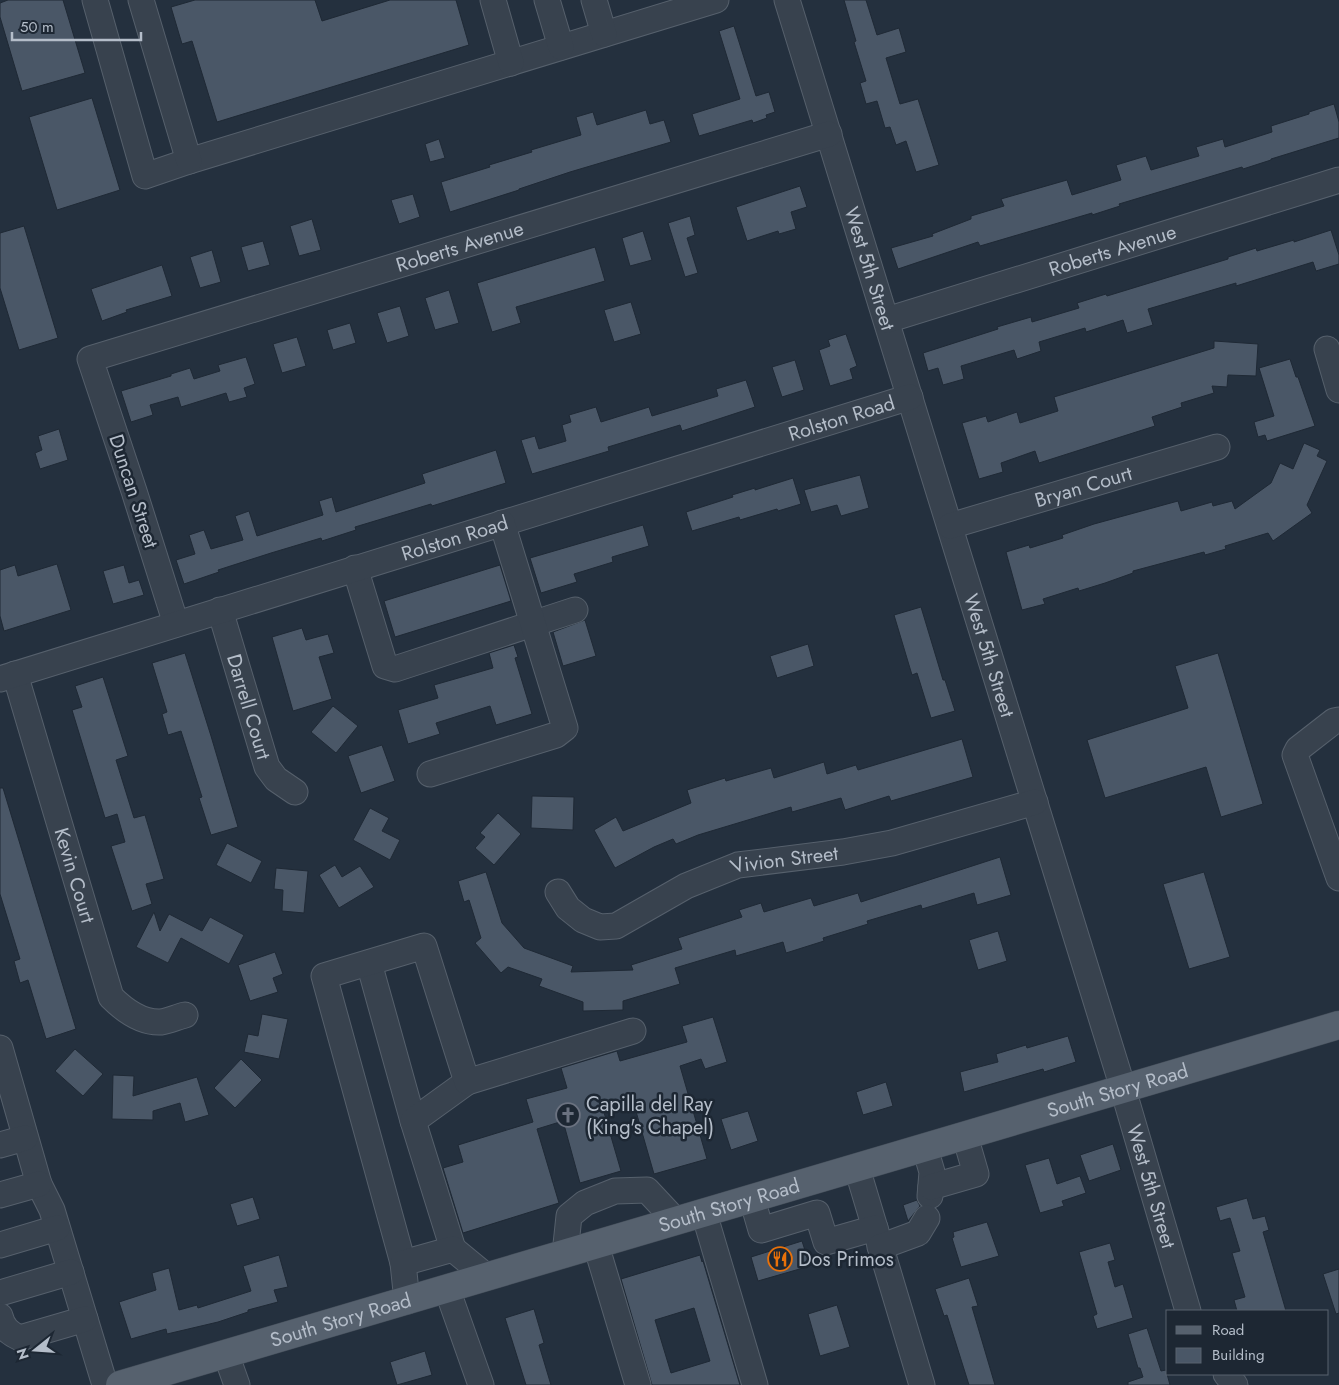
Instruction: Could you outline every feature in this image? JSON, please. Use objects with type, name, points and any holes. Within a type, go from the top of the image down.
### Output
[{"type":"main road","name":"South Story Road","points":[[120,1385],[1339,1025]]},
{"type":"street","points":[[95,0],[145,176],[716,0]]},
{"type":"street","points":[[141,0],[189,161]]},
{"type":"street","points":[[493,0],[511,63]]},
{"type":"street","points":[[547,0],[561,47]]},
{"type":"street","points":[[594,0],[604,34]]},
{"type":"street","name":"West 5th Street","points":[[787,0],[1124,1090],[1188,1310]]},
{"type":"street","name":"Roberts Avenue","points":[[90,359],[829,134]]},
{"type":"street","name":"Roberts Avenue","points":[[887,320],[1339,180]]},
{"type":"street","points":[[1326,349],[1339,390]]},
{"type":"street","name":"Duncan Street","points":[[90,359],[176,624]]},
{"type":"street","name":"Rolston Road","points":[[7,676],[910,397]]},
{"type":"street","name":"Bryan Court","points":[[950,526],[1217,447]]},
{"type":"street","points":[[430,774],[556,735],[565,728],[502,523]]},
{"type":"street","points":[[356,568],[385,666],[395,669],[575,610]]},
{"type":"street","name":"Darrell Court","points":[[220,610],[267,767],[276,779],[295,792]]},
{"type":"street","name":"Kevin Court","points":[[7,676],[111,997],[124,1010],[138,1017],[160,1022],[185,1015]]},
{"type":"street","points":[[1339,720],[1334,721],[1298,749],[1295,755],[1339,878]]},
{"type":"street","name":"Vivion Street","points":[[558,892],[568,908],[582,920],[600,927],[616,926],[686,886],[738,865],[844,852],[876,846],[917,837],[1035,802]]},
{"type":"street","points":[[407,1301],[403,1263],[324,976],[424,946],[467,1082]]},
{"type":"street","points":[[369,963],[413,1121],[453,1249],[487,1277]]},
{"type":"street","points":[[413,1121],[467,1082],[633,1031]]},
{"type":"street","points":[[0,1048],[7,1097],[25,1138],[39,1184],[52,1210],[105,1385]]},
{"type":"street","points":[[929,1200],[976,1174],[965,1136]]},
{"type":"street","points":[[0,1146],[25,1138]]},
{"type":"street","points":[[809,1182],[826,1242],[918,1233],[929,1200],[932,1172],[925,1148]]},
{"type":"street","points":[[857,1168],[922,1385]]},
{"type":"street","points":[[0,1195],[39,1184]]},
{"type":"street","points":[[564,1254],[569,1216],[586,1203],[615,1191],[647,1190],[676,1221]]},
{"type":"street","points":[[752,1199],[761,1230],[817,1213]]},
{"type":"street","points":[[704,1213],[755,1385]]},
{"type":"street","points":[[0,1245],[57,1228]]},
{"type":"street","points":[[596,1245],[638,1385]]},
{"type":"street","points":[[403,1263],[453,1249]]},
{"type":"street","points":[[0,1293],[71,1272]]},
{"type":"street","points":[[447,1289],[481,1385]]},
{"type":"street","points":[[0,1316],[2,1324],[10,1333],[20,1338],[85,1318]]},
{"type":"street","points":[[226,1354],[237,1385]]},
{"type":"street","points":[[1227,1375],[1235,1385]]},
{"type":"building","points":[[8,0],[63,0],[85,73],[22,91],[0,17],[0,3]]},
{"type":"building","points":[[195,0],[315,0],[322,21],[390,0],[456,0],[469,45],[217,122],[192,41],[182,44],[171,7]]},
{"type":"building","points":[[844,0],[866,0],[877,35],[899,28],[906,52],[886,58],[900,104],[918,99],[939,165],[916,172],[906,141],[896,145],[890,127],[885,128],[877,101],[866,104],[860,83],[866,81]]},
{"type":"building","points":[[734,26],[756,96],[769,92],[775,112],[766,115],[767,118],[753,123],[752,120],[699,136],[692,114],[740,99],[719,31]]},
{"type":"building","points":[[92,98],[120,190],[57,210],[29,117]]},
{"type":"building","points":[[1334,104],[1339,122],[1339,138],[1243,169],[1242,167],[1119,204],[1120,206],[1092,215],[1092,213],[980,246],[978,242],[898,269],[891,248],[933,236],[932,234],[971,219],[971,216],[1004,206],[1001,199],[1067,180],[1072,195],[1121,180],[1116,165],[1146,156],[1151,170],[1199,156],[1196,147],[1223,139],[1225,147],[1272,132],[1271,126]]},
{"type":"building","points":[[646,110],[650,124],[664,120],[671,142],[570,172],[450,212],[441,182],[490,167],[489,165],[532,152],[531,150],[581,135],[576,117],[593,112],[597,125]]},
{"type":"building","points":[[439,139],[445,158],[430,162],[425,144]]},
{"type":"building","points":[[800,186],[807,207],[791,212],[796,229],[779,234],[778,231],[747,241],[736,207]]},
{"type":"building","points":[[413,194],[420,217],[399,224],[391,200]]},
{"type":"building","points":[[690,216],[695,235],[687,238],[698,273],[685,277],[668,223]]},
{"type":"building","points":[[312,219],[321,250],[299,256],[290,226]]},
{"type":"building","points":[[24,226],[58,338],[19,350],[0,288],[0,233]]},
{"type":"building","points":[[1331,230],[1339,255],[1339,264],[1316,271],[1313,262],[1236,286],[1236,283],[1148,309],[1153,325],[1127,333],[1123,320],[1086,332],[1085,328],[1039,342],[1041,351],[1017,359],[1014,350],[961,366],[964,379],[943,385],[938,368],[928,371],[923,353],[998,329],[997,327],[1031,317],[1032,322],[1079,308],[1077,303],[1106,294],[1107,296],[1228,259],[1228,257],[1256,248],[1257,251]]},
{"type":"building","points":[[643,231],[652,260],[630,266],[622,238]]},
{"type":"building","points":[[263,241],[270,265],[248,271],[241,247]]},
{"type":"building","points":[[595,247],[605,281],[516,307],[521,323],[492,332],[477,283]]},
{"type":"building","points":[[212,250],[221,282],[200,288],[190,257]]},
{"type":"building","points":[[162,265],[172,296],[126,310],[127,312],[102,321],[91,289]]},
{"type":"building","points":[[449,290],[459,323],[435,330],[425,298]]},
{"type":"building","points":[[631,302],[641,334],[614,342],[604,310]]},
{"type":"building","points":[[400,306],[409,336],[387,343],[377,313]]},
{"type":"building","points":[[350,323],[356,343],[333,350],[327,330]]},
{"type":"building","points":[[846,334],[857,366],[850,369],[853,379],[830,386],[819,350],[830,346],[828,340]]},
{"type":"building","points":[[297,337],[306,366],[282,373],[273,344]]},
{"type":"building","points":[[1214,341],[1258,344],[1256,376],[1228,375],[1227,387],[1212,386],[1214,393],[1181,403],[1182,407],[1152,417],[1155,426],[1039,463],[1035,451],[1001,463],[1003,472],[979,479],[962,423],[986,416],[988,422],[1017,412],[1020,423],[1058,411],[1054,397],[1214,348]]},
{"type":"building","points":[[246,357],[255,384],[244,388],[247,397],[229,402],[226,393],[181,407],[178,397],[150,405],[153,415],[131,422],[121,391],[171,376],[171,374],[190,368],[194,379],[220,371],[218,365]]},
{"type":"building","points":[[1290,359],[1315,426],[1267,441],[1265,435],[1258,437],[1254,422],[1274,416],[1259,368]]},
{"type":"building","points":[[795,360],[804,390],[782,397],[772,367]]},
{"type":"building","points":[[746,380],[755,407],[682,431],[680,425],[608,447],[609,451],[532,474],[521,440],[535,436],[539,449],[566,441],[562,425],[571,422],[569,415],[596,407],[601,422],[649,407],[652,416],[718,396],[716,389]]},
{"type":"building","points":[[59,429],[68,460],[40,469],[35,453],[42,450],[38,436]]},
{"type":"building","points":[[1304,443],[1320,450],[1317,456],[1327,461],[1307,505],[1312,513],[1273,541],[1268,533],[1225,546],[1226,549],[1205,555],[1204,552],[1133,571],[1133,573],[1079,591],[1078,588],[1043,599],[1045,604],[1022,610],[1006,552],[1029,545],[1030,548],[1063,538],[1062,535],[1094,524],[1178,501],[1181,511],[1212,502],[1213,506],[1232,501],[1235,509],[1271,483],[1280,463],[1293,469]]},
{"type":"building","points":[[496,450],[506,483],[355,527],[356,530],[322,541],[321,538],[271,553],[218,570],[219,572],[184,584],[176,560],[195,554],[189,535],[204,530],[211,549],[243,540],[235,516],[249,511],[257,536],[323,515],[319,501],[332,497],[336,512],[425,483],[422,474]]},
{"type":"building","points":[[860,475],[869,508],[841,516],[837,505],[811,512],[804,490]]},
{"type":"building","points":[[793,478],[801,504],[740,520],[739,517],[692,531],[686,512],[733,497],[732,495]]},
{"type":"building","points":[[643,525],[649,546],[612,557],[613,562],[574,574],[577,582],[541,593],[530,558]]},
{"type":"building","points":[[57,564],[71,610],[4,631],[0,616],[0,570],[15,565],[18,576]]},
{"type":"building","points":[[124,565],[129,583],[139,580],[144,595],[113,604],[103,571]]},
{"type":"building","points":[[500,565],[511,601],[395,637],[384,601]]},
{"type":"building","points":[[921,607],[943,680],[945,680],[955,711],[931,718],[917,673],[912,675],[894,615]]},
{"type":"building","points":[[585,620],[596,656],[563,666],[553,632]]},
{"type":"building","points":[[302,628],[306,640],[328,634],[334,653],[319,657],[332,699],[293,711],[272,637]]},
{"type":"building","points":[[808,644],[814,666],[777,678],[770,656]]},
{"type":"building","points":[[514,645],[518,657],[515,658],[532,714],[496,725],[490,706],[436,723],[440,734],[408,744],[398,710],[438,698],[434,685],[493,668],[489,653]]},
{"type":"building","points":[[185,653],[238,827],[211,835],[199,798],[202,797],[181,731],[168,735],[162,714],[167,712],[152,663]]},
{"type":"building","points":[[1218,653],[1263,804],[1221,817],[1206,767],[1105,798],[1087,740],[1188,708],[1175,666]]},
{"type":"building","points":[[103,677],[128,756],[116,760],[134,818],[145,815],[164,879],[146,884],[152,904],[132,911],[111,846],[125,842],[117,814],[105,818],[72,710],[82,707],[75,686]]},
{"type":"building","points":[[333,706],[358,726],[336,753],[311,732]]},
{"type":"building","points":[[962,739],[973,777],[891,801],[889,796],[845,810],[841,798],[792,812],[791,807],[698,835],[676,844],[673,839],[615,868],[594,830],[616,817],[623,831],[691,803],[687,790],[725,778],[726,781],[771,768],[774,778],[824,762],[827,774],[856,765],[858,770]]},
{"type":"building","points":[[382,745],[395,781],[361,793],[348,756]]},
{"type":"building","points":[[0,788],[3,788],[76,1029],[46,1039],[28,980],[20,983],[14,961],[20,959],[0,894]]},
{"type":"building","points":[[532,796],[574,797],[573,830],[531,828]]},
{"type":"building","points":[[370,808],[389,818],[382,831],[400,840],[390,860],[353,840]]},
{"type":"building","points":[[498,813],[521,834],[494,865],[475,848],[485,837],[480,833]]},
{"type":"building","points":[[227,843],[262,861],[251,883],[216,865]]},
{"type":"building","points":[[1000,857],[1011,895],[977,905],[974,893],[922,909],[921,905],[867,921],[868,924],[823,938],[824,941],[786,953],[783,942],[736,956],[735,950],[675,968],[680,984],[623,1001],[623,1010],[583,1011],[583,1002],[539,986],[542,979],[508,967],[501,973],[475,943],[481,938],[469,900],[464,902],[458,881],[486,872],[502,923],[524,948],[573,966],[571,972],[633,970],[631,965],[682,949],[678,938],[742,917],[739,910],[761,903],[764,912],[811,898],[814,906],[858,893],[861,902]]},
{"type":"building","points":[[335,865],[342,877],[360,866],[374,887],[339,908],[319,875]]},
{"type":"building","points":[[276,868],[308,871],[304,913],[282,911],[283,890],[274,889]]},
{"type":"building","points":[[1204,872],[1230,957],[1189,969],[1163,884]]},
{"type":"building","points":[[154,912],[160,931],[169,914],[202,931],[210,917],[244,935],[229,964],[181,938],[168,963],[136,947]]},
{"type":"building","points":[[998,931],[1007,961],[978,970],[969,940]]},
{"type":"building","points":[[275,952],[283,974],[273,978],[278,992],[250,1001],[238,965]]},
{"type":"building","points":[[262,1014],[288,1019],[279,1059],[244,1052],[248,1034],[258,1036]]},
{"type":"building","points":[[713,1017],[727,1062],[705,1069],[701,1059],[680,1066],[707,1159],[654,1174],[633,1101],[603,1109],[621,1171],[580,1183],[563,1121],[537,1129],[559,1203],[463,1233],[443,1168],[463,1162],[458,1145],[533,1122],[526,1099],[567,1088],[561,1068],[617,1051],[620,1061],[687,1042],[682,1026]]},
{"type":"building","points":[[1068,1036],[1076,1062],[1044,1072],[1043,1069],[964,1092],[960,1072],[998,1062],[996,1054],[1026,1045],[1027,1048]]},
{"type":"building","points":[[75,1049],[103,1074],[83,1096],[55,1071]]},
{"type":"building","points":[[241,1059],[262,1080],[235,1108],[214,1088]]},
{"type":"building","points":[[113,1075],[134,1076],[133,1096],[197,1077],[209,1115],[185,1122],[180,1103],[153,1111],[153,1120],[112,1119]]},
{"type":"building","points":[[886,1082],[893,1106],[863,1115],[856,1092]]},
{"type":"building","points":[[748,1111],[758,1141],[731,1150],[721,1119]]},
{"type":"building","points":[[1113,1144],[1121,1170],[1089,1181],[1080,1155]]},
{"type":"building","points":[[1049,1158],[1057,1184],[1080,1176],[1086,1193],[1062,1201],[1064,1206],[1040,1213],[1025,1165]]},
{"type":"building","points":[[253,1197],[260,1219],[237,1226],[230,1204]]},
{"type":"building","points":[[1247,1198],[1253,1219],[1265,1216],[1269,1230],[1263,1232],[1286,1310],[1237,1310],[1234,1300],[1245,1297],[1232,1253],[1240,1251],[1230,1218],[1220,1221],[1216,1207]]},
{"type":"building","points":[[917,1200],[920,1206],[908,1221],[903,1205]]},
{"type":"building","points":[[987,1222],[999,1256],[961,1267],[952,1238],[954,1237],[953,1232]]},
{"type":"building","points":[[802,1241],[810,1266],[758,1281],[751,1257]]},
{"type":"building","points":[[1110,1243],[1115,1260],[1108,1262],[1115,1287],[1123,1284],[1133,1318],[1097,1329],[1093,1316],[1097,1314],[1079,1252]]},
{"type":"building","points":[[279,1255],[288,1287],[274,1290],[278,1302],[248,1310],[248,1312],[218,1322],[167,1334],[166,1329],[131,1339],[119,1302],[156,1290],[152,1273],[169,1268],[179,1310],[197,1305],[198,1308],[251,1291],[243,1266]]},
{"type":"building","points":[[700,1255],[740,1385],[652,1385],[621,1279]],"holes":[[[694,1308],[710,1361],[671,1373],[655,1320]]]},
{"type":"building","points":[[1339,1269],[1339,1313],[1336,1314],[1323,1274]]},
{"type":"building","points":[[969,1278],[978,1306],[972,1307],[995,1385],[969,1385],[947,1315],[944,1316],[935,1289]]},
{"type":"building","points":[[837,1305],[850,1347],[820,1356],[808,1314]]},
{"type":"building","points":[[534,1309],[544,1343],[539,1345],[551,1385],[526,1385],[505,1318]]},
{"type":"building","points":[[1147,1328],[1161,1371],[1166,1370],[1170,1385],[1128,1385],[1128,1382],[1143,1377],[1140,1368],[1138,1368],[1128,1334]]},
{"type":"building","points":[[425,1351],[432,1375],[397,1385],[390,1362]]},
{"type":"place","name":"Capilla del Ray (King's Chapel)","points":[[568,1115]]},
{"type":"place","name":"Dos Primos","points":[[780,1259]]}]
